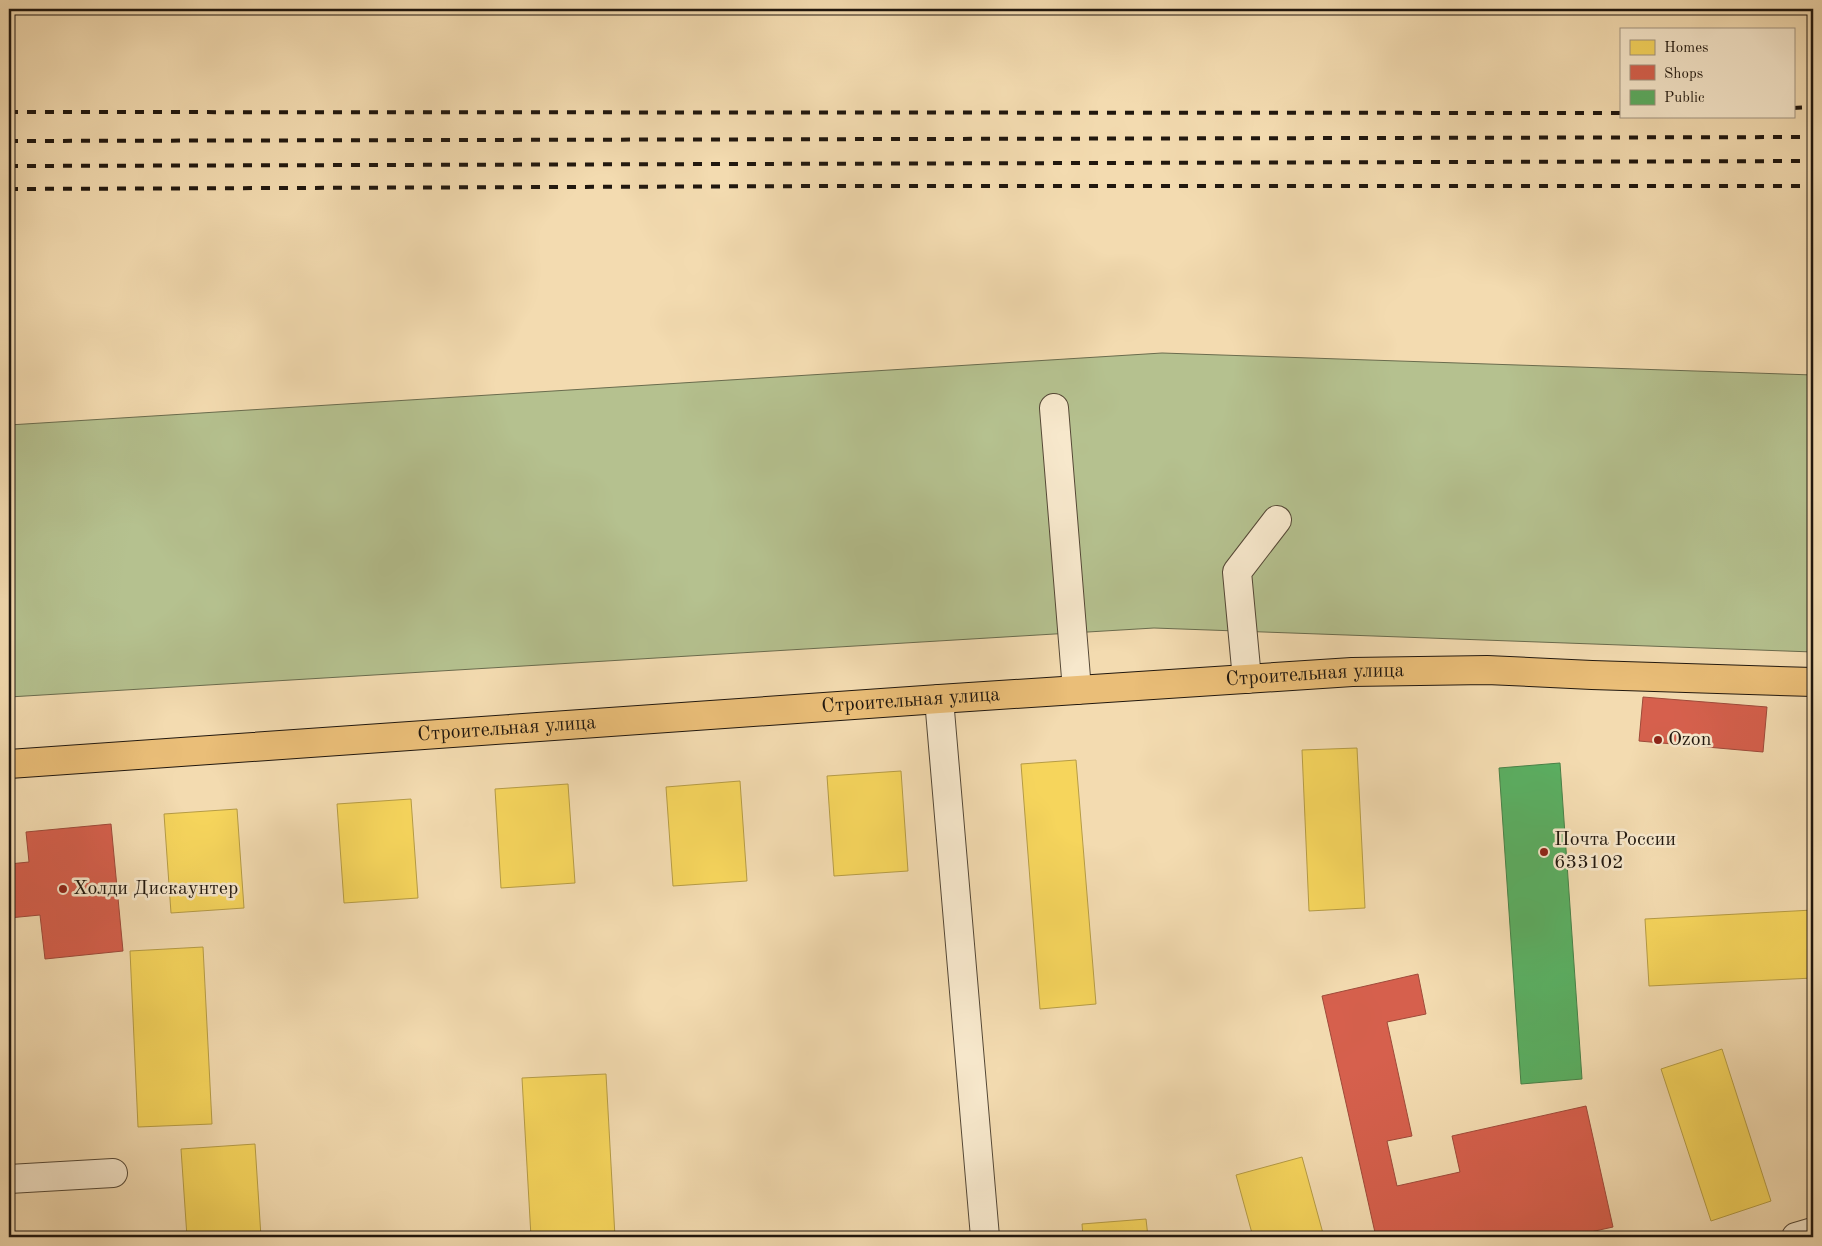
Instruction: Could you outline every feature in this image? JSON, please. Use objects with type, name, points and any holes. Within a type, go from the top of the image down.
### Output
[{"type":"main road","name":"Строительная улица","points":[[9,764],[939,698],[1352,672],[1487,670],[1813,682]]},
{"type":"street","points":[[1054,408],[1077,690]]},
{"type":"street","points":[[1247,679],[1237,572],[1277,520]]},
{"type":"street","points":[[939,698],[985,1237]]},
{"type":"street","points":[[9,1179],[113,1173]]},
{"type":"street","points":[[1796,1237],[1813,1232]]},
{"type":"green space","points":[[1162,353],[1813,375],[1813,652],[1154,628],[9,697],[9,425]]},
{"type":"building: Homes","points":[[1357,748],[1365,908],[1309,911],[1302,750]]},
{"type":"building: Homes","points":[[1076,760],[1096,1004],[1040,1009],[1021,764]]},
{"type":"building: Homes","points":[[901,771],[908,871],[834,876],[827,776]]},
{"type":"building: Homes","points":[[740,781],[747,881],[673,886],[666,787]]},
{"type":"building: Homes","points":[[568,784],[575,883],[501,888],[495,789]]},
{"type":"building: Homes","points":[[411,799],[418,898],[344,903],[337,804]]},
{"type":"building: Homes","points":[[237,809],[244,908],[171,913],[164,814]]},
{"type":"building: Homes","points":[[1813,910],[1813,978],[1649,986],[1645,919]]},
{"type":"building: Homes","points":[[203,947],[212,1124],[138,1127],[130,951]]},
{"type":"building: Homes","points":[[1722,1049],[1771,1201],[1711,1221],[1661,1069]]},
{"type":"building: Homes","points":[[606,1074],[615,1237],[531,1237],[522,1078]]},
{"type":"building: Homes","points":[[255,1144],[261,1237],[187,1237],[181,1149]]},
{"type":"building: Homes","points":[[1302,1157],[1324,1237],[1253,1237],[1236,1175]]},
{"type":"building: Homes","points":[[1146,1219],[1148,1237],[1083,1237],[1082,1224]]},
{"type":"building: Shops","points":[[1643,697],[1767,707],[1763,752],[1639,741]]},
{"type":"building: Shops","name":"Холди Дискаунтер","points":[[111,824],[123,951],[45,959],[40,915],[9,918],[9,864],[29,862],[26,832]]},
{"type":"building: Shops","points":[[1418,974],[1426,1014],[1387,1022],[1412,1136],[1387,1141],[1397,1186],[1460,1172],[1452,1136],[1586,1106],[1613,1227],[1568,1237],[1376,1237],[1322,996]]},
{"type":"building: Public","points":[[1560,763],[1582,1079],[1521,1084],[1499,768]]},
{"type":"railway","points":[[1794,108],[1813,107]]},
{"type":"railway","points":[[9,112],[1620,113]]},
{"type":"railway","points":[[9,141],[1813,137]]},
{"type":"railway","points":[[9,166],[1813,161]]},
{"type":"railway","points":[[9,189],[830,186],[1813,186]]},
{"type":"place","name":"Ozon","points":[[1658,740]]},
{"type":"place","name":"Почта России 633102","points":[[1544,852]]},
{"type":"place","name":"Холди Дискаунтер","points":[[63,889]]}]
